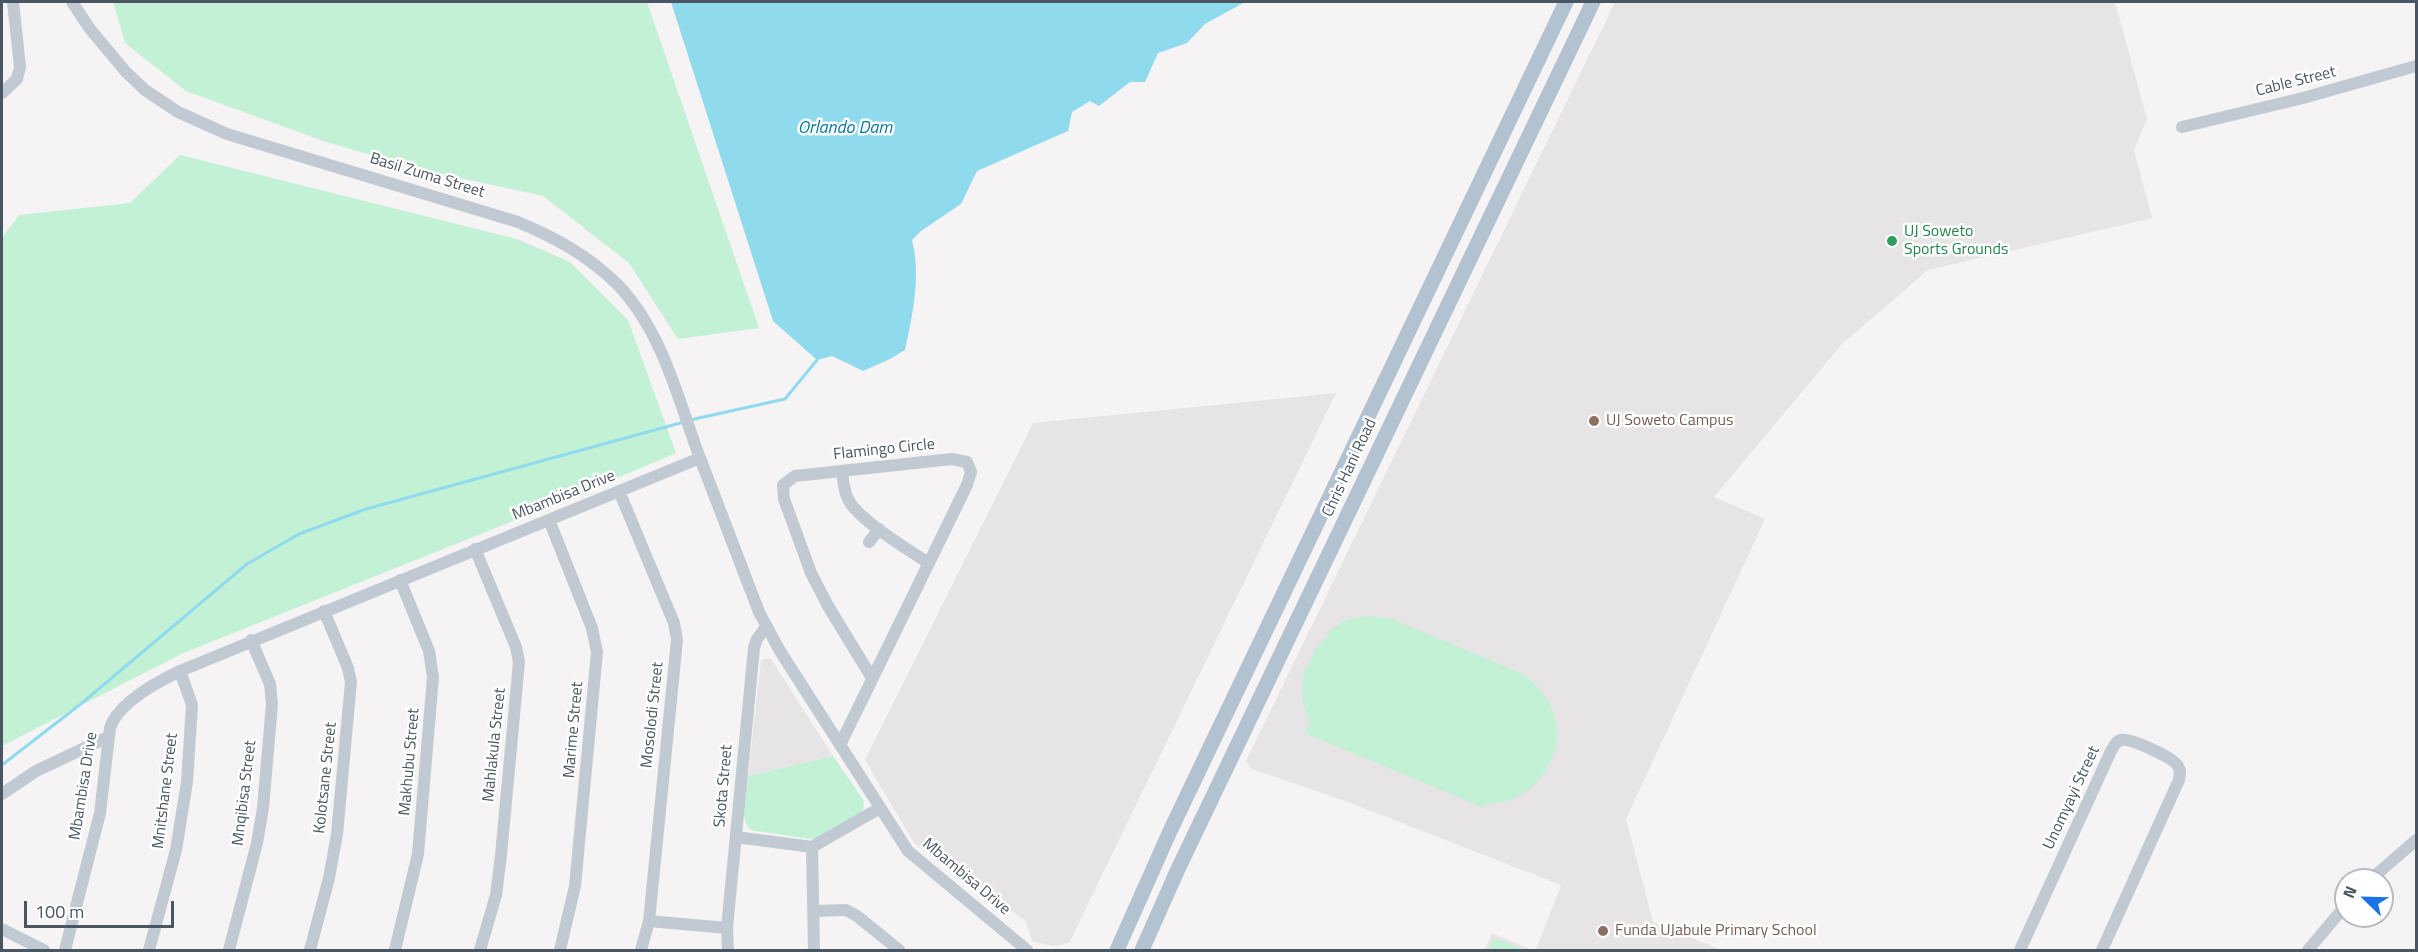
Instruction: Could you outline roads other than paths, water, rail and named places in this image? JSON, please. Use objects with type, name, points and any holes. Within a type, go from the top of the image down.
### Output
[{"type":"main road","name":"Chris Hani Road","points":[[1117,951],[1191,788],[1566,2]]},
{"type":"main road","name":"Chris Hani Road","points":[[1144,947],[1593,2]]},
{"type":"street","points":[[2,93],[17,79],[20,67],[13,2]]},
{"type":"street","name":"Basil Zuma Street","points":[[72,2],[90,29],[126,72],[145,90],[178,112],[227,134],[518,222],[556,238],[601,269],[619,286],[634,306],[662,355],[700,458]]},
{"type":"street","name":"Cable Street","points":[[2182,127],[2303,98],[2416,66]]},
{"type":"street","name":"Mbambisa Drive","points":[[65,951],[100,813],[112,720],[125,706],[162,680],[251,640],[700,458],[766,627],[880,808],[908,850],[918,860],[1027,951]]},
{"type":"street","name":"Flamingo Circle","points":[[840,746],[970,477],[969,464],[959,459],[795,476],[785,482],[782,491],[811,573],[828,606],[872,678]]},
{"type":"street","points":[[842,472],[850,502],[879,530],[928,563]]},
{"type":"street","name":"Mosolodi Street","points":[[619,492],[674,623],[677,640],[649,921],[641,951]]},
{"type":"street","name":"Marime Street","points":[[549,520],[592,628],[597,652],[576,886],[560,951]]},
{"type":"street","points":[[869,542],[879,530]]},
{"type":"street","name":"Mahlakula Street","points":[[476,549],[516,647],[519,663],[496,895],[480,951]]},
{"type":"street","name":"Makhubu Street","points":[[395,951],[418,854],[433,677],[429,651],[400,580]]},
{"type":"street","name":"Kolotsane Street","points":[[310,951],[329,878],[337,834],[351,682],[348,668],[324,611]]},
{"type":"street","name":"Skota Street","points":[[728,951],[727,928],[754,648],[757,639],[766,627]]},
{"type":"street","name":"Mnqibisa Street","points":[[229,951],[257,843],[263,808],[272,704],[270,684],[251,640]]},
{"type":"street","name":"Mnitshane Street","points":[[149,951],[177,850],[187,782],[192,705],[180,671]]},
{"type":"street","points":[[2,794],[36,771],[108,737]]},
{"type":"street","name":"Unomyayi Street","points":[[2020,951],[2111,751],[2116,743],[2128,740],[2177,763],[2181,771],[2102,951]]},
{"type":"street","points":[[736,837],[812,847],[880,808]]},
{"type":"street","points":[[2384,868],[2416,840]]},
{"type":"street","points":[[812,847],[814,951]]},
{"type":"street","points":[[814,911],[846,910],[857,916],[899,951]]},
{"type":"street","points":[[2308,951],[2334,920]]},
{"type":"street","points":[[649,921],[727,928]]},
{"type":"street","points":[[2,929],[44,951]]},
{"type":"water","name":"Orlando Dam","points":[[671,2],[1245,2],[1205,24],[1187,43],[1158,53],[1145,82],[1130,82],[1099,106],[1090,101],[1072,112],[1068,131],[977,171],[961,204],[921,231],[912,240],[916,281],[905,350],[863,371],[832,356],[817,360],[773,321]]},
{"type":"waterway","points":[[690,420],[785,399],[818,356]]},
{"type":"waterway","points":[[2,765],[82,703],[247,564],[299,534],[366,509],[684,422]]},
{"type":"place","name":"UJ Soweto Sports Grounds","points":[[1892,241]]},
{"type":"place","name":"UJ Soweto Campus","points":[[1594,421]]},
{"type":"place","name":"Funda UJabule Primary School","points":[[1603,931]]}]
